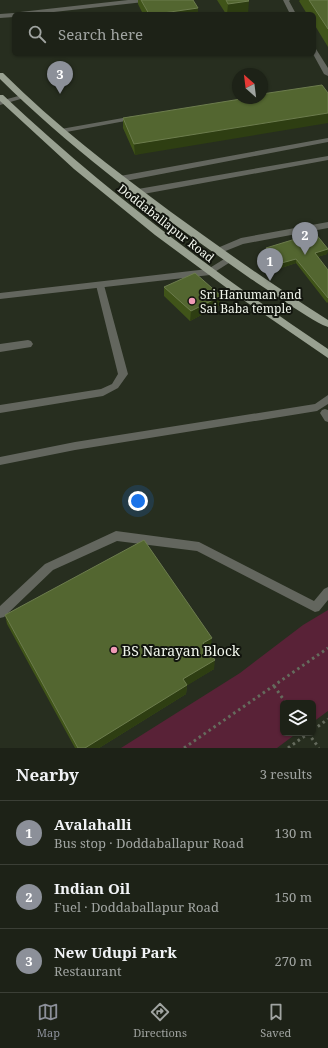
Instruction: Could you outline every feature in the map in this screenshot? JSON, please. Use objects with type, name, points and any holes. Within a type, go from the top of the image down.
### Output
[{"type":"main road","name":"Doddaballapur Road","points":[[0,75],[22,97],[61,131],[120,179],[229,259],[328,324]]},
{"type":"main road","name":"Doddaballapur Road","points":[[2,101],[67,159],[210,272],[328,354]]},
{"type":"street","points":[[287,0],[286,1],[292,12]]},
{"type":"street","points":[[316,53],[328,74]]},
{"type":"street","points":[[120,179],[328,140]]},
{"type":"street","points":[[138,192],[328,158]]},
{"type":"street","points":[[218,251],[241,242],[277,233],[328,225]]},
{"type":"street","points":[[0,296],[210,272],[229,259]]},
{"type":"street","points":[[0,348],[28,344]]},
{"type":"lane","points":[[38,12],[144,0]]},
{"type":"lane","points":[[0,16],[12,15]]},
{"type":"lane","points":[[2,101],[22,97]]},
{"type":"lane","points":[[61,131],[141,117]]},
{"type":"lane","points":[[0,409],[103,392],[115,386],[123,374],[100,285]]},
{"type":"lane","points":[[0,461],[75,446],[317,407],[328,399]]},
{"type":"lane","points":[[0,613],[50,567],[116,536],[198,547],[315,607],[328,592]]},
{"type":"path","points":[[184,748],[328,648]]},
{"type":"path","points":[[274,686],[284,700]]},
{"type":"path","points":[[316,728],[328,720]]},
{"type":"path","points":[[288,748],[304,736]]},
{"type":"path","points":[[310,736],[319,748]]},
{"type":"shaded area","points":[[328,610],[328,711],[316,720],[316,700],[280,700],[280,736],[293,736],[277,748],[121,748],[240,673],[303,625]]},
{"type":"building","points":[[141,0],[193,0],[198,8],[170,12],[148,12]]},
{"type":"building","points":[[226,0],[248,0],[249,1],[228,4]]},
{"type":"building","points":[[309,0],[328,0],[328,29]]},
{"type":"building","points":[[322,85],[328,93],[328,113],[134,144],[123,118],[232,100],[232,104],[268,104],[268,93]]},
{"type":"building","points":[[315,233],[328,249],[315,253],[328,270],[328,298],[296,259],[278,264],[266,248]]},
{"type":"building","points":[[195,273],[221,296],[191,311],[164,287]]},
{"type":"building","name":"BS Narayan Block","points":[[144,540],[212,638],[203,643],[215,660],[183,679],[187,685],[85,748],[78,748],[5,615]]},
{"type":"place","name":"New Udupi Park","points":[[60,94]]},
{"type":"place","name":"Indian Oil","points":[[305,255]]},
{"type":"place","name":"Avalahalli","points":[[270,281]]},
{"type":"place","name":"Sri Hanuman and Sai Baba temple","points":[[192,301]]},
{"type":"place","name":"BS Narayan Block","points":[[114,650]]}]
